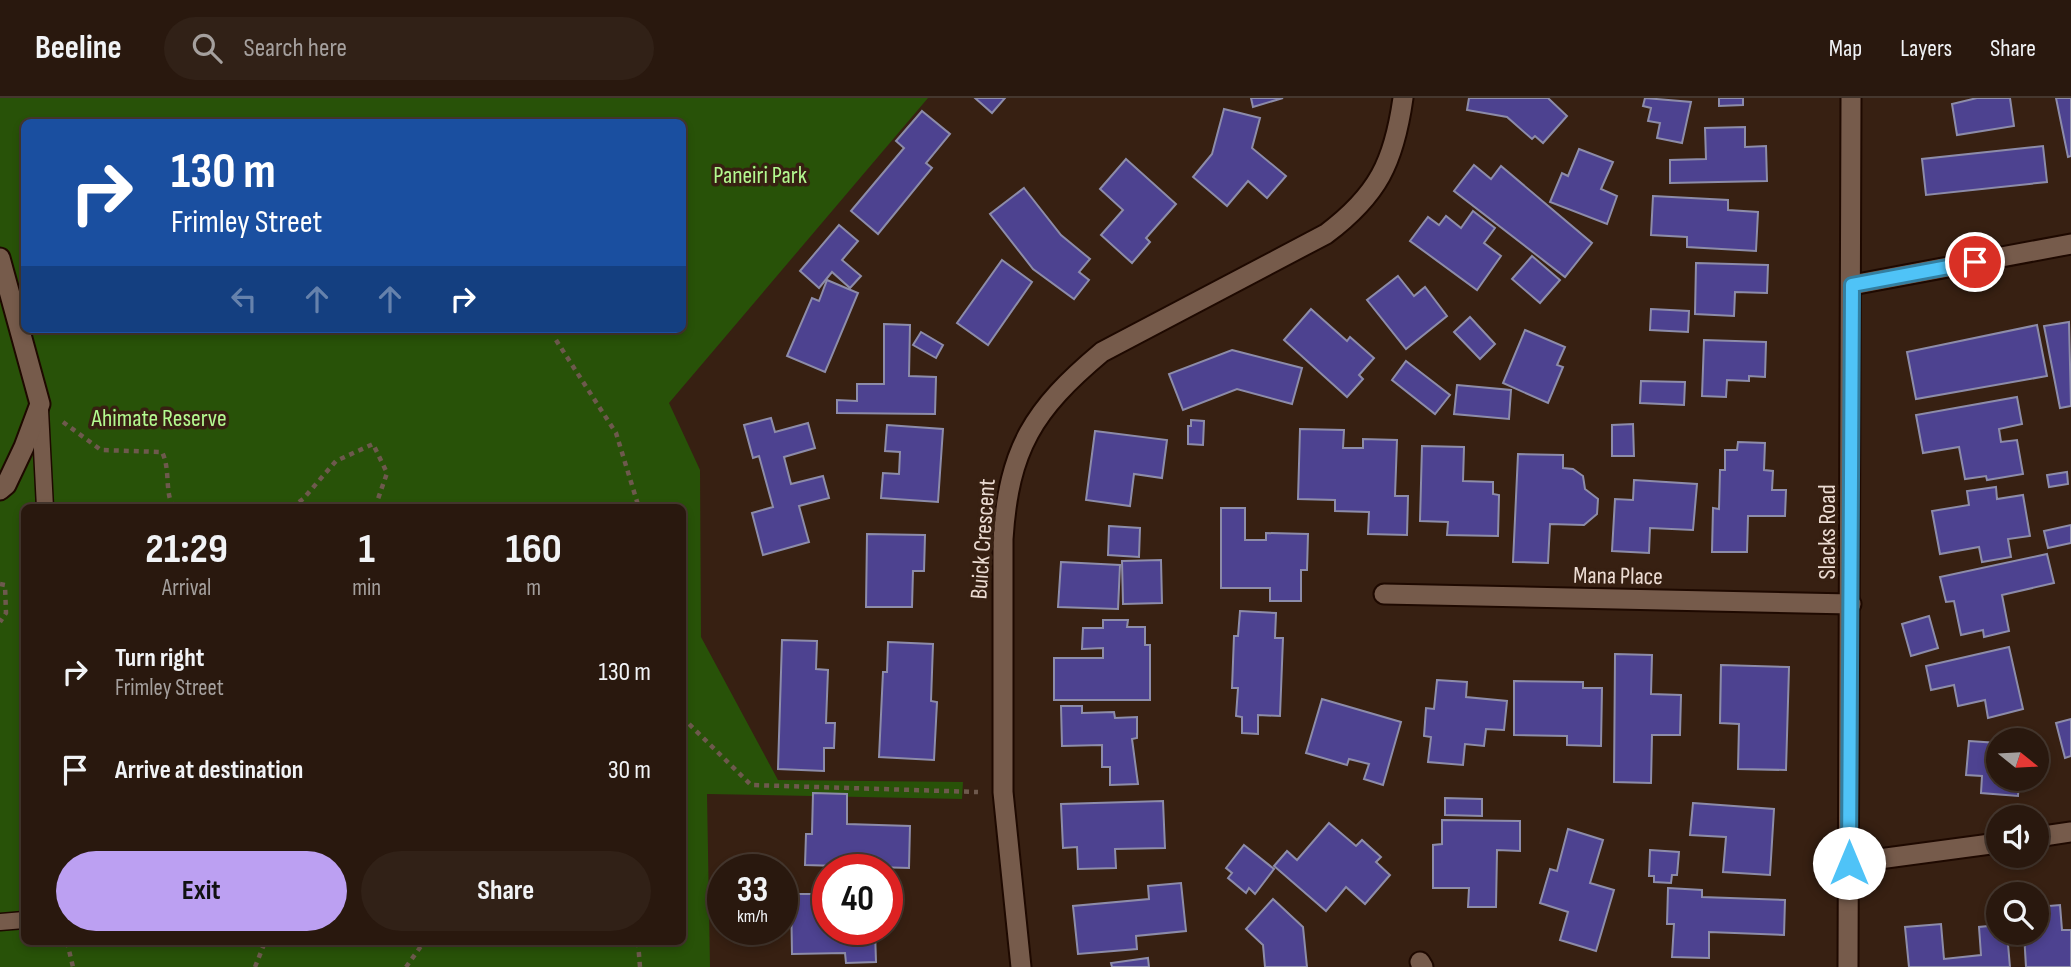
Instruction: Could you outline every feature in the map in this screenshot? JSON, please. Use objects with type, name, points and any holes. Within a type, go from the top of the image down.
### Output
[{"type":"street","name":"Buick Crescent","points":[[1021,967],[1003,792],[1004,514],[1012,467],[1028,431],[1072,376],[1102,352],[1326,234],[1352,215],[1371,194],[1389,164],[1403,98]]},
{"type":"street","name":"Slacks Road","points":[[1848,967],[1851,98]]},
{"type":"street","points":[[1852,285],[2071,244]]},
{"type":"street","points":[[0,258],[40,404],[24,447],[6,485],[0,490]]},
{"type":"street","name":"Mana Place","points":[[1384,594],[1851,604]]},
{"type":"street","points":[[2049,835],[2071,832]]},
{"type":"street","points":[[1849,863],[1986,844]]},
{"type":"lane","points":[[40,404],[45,504]]},
{"type":"lane","points":[[0,922],[21,920]]},
{"type":"path","points":[[556,340],[616,433],[638,504]]},
{"type":"path","points":[[40,404],[101,450],[162,452],[169,465],[171,504]]},
{"type":"path","points":[[297,504],[336,461],[373,444],[387,473],[378,499],[380,504]]},
{"type":"path","points":[[0,584],[5,585],[6,613],[0,622]]},
{"type":"path","points":[[686,721],[751,785],[1003,792]]},
{"type":"path","points":[[68,945],[74,967]]},
{"type":"path","points":[[255,967],[264,945]]},
{"type":"path","points":[[406,967],[422,945]]},
{"type":"path","points":[[638,945],[640,967]]},
{"type":"green space","name":"Ahimate Reserve","points":[[0,98],[928,98],[669,403],[700,470],[701,637],[778,780],[963,782],[962,799],[707,794],[707,945],[710,945],[710,967],[0,967]]},
{"type":"building","points":[[975,98],[1005,98],[992,113]]},
{"type":"building","points":[[1251,98],[1283,98],[1253,107]]},
{"type":"building","points":[[1469,98],[1548,98],[1567,116],[1543,143],[1535,136],[1532,139],[1507,117],[1467,110]]},
{"type":"building","points":[[1645,98],[1691,102],[1682,143],[1657,138],[1660,123],[1648,121],[1651,108],[1643,106]]},
{"type":"building","points":[[1719,98],[1743,98],[1743,105],[1719,106]]},
{"type":"building","points":[[1977,98],[2010,98],[2014,126],[1957,135],[1952,104]]},
{"type":"building","points":[[2056,98],[2071,98],[2071,156],[2068,157]]},
{"type":"building","points":[[1224,109],[1260,118],[1252,148],[1286,176],[1267,198],[1248,181],[1227,206],[1193,177],[1212,154]]},
{"type":"building","points":[[922,111],[950,134],[926,163],[932,168],[878,234],[851,211],[904,148],[896,141]]},
{"type":"building","points":[[1745,127],[1745,147],[1766,146],[1767,181],[1670,183],[1670,160],[1706,159],[1705,128]]},
{"type":"building","points":[[2043,146],[2047,182],[1926,195],[1922,159]]},
{"type":"building","points":[[1579,149],[1613,162],[1601,189],[1617,196],[1607,224],[1550,202],[1562,173],[1568,176]]},
{"type":"building","points":[[1126,159],[1176,204],[1146,238],[1150,242],[1132,263],[1101,235],[1123,210],[1100,189]]},
{"type":"building","points":[[1474,165],[1491,179],[1501,166],[1592,243],[1565,277],[1454,191]]},
{"type":"building","points":[[1024,188],[1061,235],[1090,259],[1079,272],[1089,280],[1074,299],[1033,269],[990,214]]},
{"type":"building","points":[[1653,196],[1728,200],[1728,210],[1758,212],[1756,251],[1687,247],[1687,237],[1651,235]]},
{"type":"building","points":[[1473,211],[1495,228],[1484,243],[1501,256],[1477,290],[1410,241],[1428,217],[1439,225],[1446,216],[1461,228]]},
{"type":"building","points":[[839,225],[858,241],[842,260],[861,276],[850,288],[832,272],[819,288],[800,271]]},
{"type":"building","points":[[1532,256],[1560,280],[1540,303],[1512,279]]},
{"type":"building","points":[[1002,260],[1032,282],[988,345],[957,323]]},
{"type":"building","points":[[1696,263],[1768,265],[1767,293],[1735,292],[1734,316],[1695,314]]},
{"type":"building","points":[[1398,276],[1414,296],[1425,287],[1447,316],[1406,349],[1367,300]]},
{"type":"building","points":[[827,280],[858,293],[825,372],[787,356],[812,298],[819,301]]},
{"type":"building","points":[[1311,309],[1347,341],[1350,337],[1374,358],[1359,375],[1363,379],[1347,397],[1284,340]]},
{"type":"building","points":[[1651,309],[1689,311],[1688,332],[1650,330]]},
{"type":"building","points":[[1470,317],[1495,344],[1480,359],[1454,332]]},
{"type":"building","points":[[2069,322],[2071,406],[2060,408],[2044,326]]},
{"type":"building","points":[[884,324],[910,325],[909,376],[936,377],[935,414],[837,413],[837,400],[857,401],[857,384],[884,384]]},
{"type":"building","points":[[2037,325],[2047,376],[1916,399],[1907,352]]},
{"type":"building","points":[[1525,330],[1565,347],[1557,365],[1563,367],[1548,403],[1503,383]]},
{"type":"building","points":[[921,332],[943,345],[936,358],[913,345]]},
{"type":"building","points":[[1704,340],[1766,342],[1765,377],[1749,376],[1749,381],[1727,380],[1726,397],[1702,396]]},
{"type":"building","points":[[1232,350],[1302,368],[1292,404],[1237,389],[1183,410],[1169,374]]},
{"type":"building","points":[[1406,361],[1450,395],[1435,414],[1392,380]]},
{"type":"building","points":[[1641,381],[1685,382],[1684,405],[1640,403]]},
{"type":"building","points":[[1457,385],[1511,390],[1509,419],[1454,414]]},
{"type":"building","points":[[2017,397],[2022,424],[1999,429],[2001,442],[2017,440],[2023,474],[1987,480],[1986,476],[1965,479],[1959,447],[1923,453],[1916,415]]},
{"type":"building","points":[[771,418],[775,432],[808,423],[815,448],[784,457],[791,484],[823,476],[829,498],[799,506],[809,542],[763,555],[752,513],[773,507],[759,456],[753,458],[744,425]]},
{"type":"building","points":[[1191,420],[1204,421],[1203,445],[1188,444],[1188,426],[1191,426]]},
{"type":"building","points":[[1633,424],[1634,456],[1612,456],[1612,425]]},
{"type":"building","points":[[887,425],[943,429],[938,502],[881,498],[883,473],[899,474],[900,452],[885,451]]},
{"type":"building","points":[[1300,429],[1344,430],[1343,448],[1363,448],[1363,439],[1397,440],[1395,496],[1408,496],[1407,535],[1368,534],[1369,512],[1335,511],[1335,500],[1298,499]]},
{"type":"building","points":[[1095,431],[1167,440],[1162,478],[1134,474],[1130,506],[1086,500]]},
{"type":"building","points":[[1738,442],[1765,443],[1764,470],[1773,471],[1772,490],[1786,490],[1785,516],[1748,516],[1747,552],[1712,552],[1713,508],[1719,509],[1720,470],[1725,470],[1725,450],[1737,450]]},
{"type":"building","points":[[1422,446],[1464,447],[1463,481],[1493,482],[1493,494],[1499,495],[1498,536],[1447,535],[1448,522],[1420,521]]},
{"type":"building","points":[[1518,454],[1563,455],[1563,468],[1573,469],[1583,476],[1585,489],[1598,499],[1597,514],[1584,525],[1550,524],[1548,563],[1513,562]]},
{"type":"building","points":[[2067,472],[2068,484],[2049,487],[2047,475]]},
{"type":"building","points":[[1634,480],[1697,484],[1693,530],[1650,528],[1649,553],[1612,551],[1615,499],[1633,500]]},
{"type":"building","points":[[1996,487],[1997,499],[2023,495],[2030,536],[2008,539],[2011,557],[1982,562],[1979,547],[1940,554],[1932,511],[1969,505],[1967,491]]},
{"type":"building","points":[[1221,508],[1245,508],[1245,540],[1266,540],[1266,533],[1308,534],[1307,570],[1301,570],[1301,601],[1270,601],[1270,588],[1221,588]]},
{"type":"building","points":[[2071,525],[2071,543],[2048,548],[2044,531]]},
{"type":"building","points":[[1109,526],[1140,528],[1139,557],[1108,555]]},
{"type":"building","points":[[867,534],[925,535],[924,571],[913,571],[912,607],[866,607]]},
{"type":"building","points":[[2047,554],[2054,583],[2002,595],[2009,631],[1984,637],[1983,630],[1961,635],[1954,601],[1946,602],[1940,577]]},
{"type":"building","points":[[1161,560],[1162,603],[1123,604],[1122,561]]},
{"type":"building","points":[[1061,562],[1120,565],[1118,609],[1058,607]]},
{"type":"building","points":[[1240,611],[1276,613],[1275,638],[1283,638],[1280,716],[1258,715],[1258,734],[1242,733],[1242,717],[1236,716],[1238,688],[1232,688],[1234,636],[1238,636]]},
{"type":"building","points":[[1929,616],[1938,648],[1911,656],[1902,624]]},
{"type":"building","points":[[1103,620],[1128,620],[1127,627],[1145,627],[1145,645],[1150,645],[1150,700],[1054,700],[1054,658],[1103,658],[1103,648],[1082,649],[1083,628],[1103,628]]},
{"type":"building","points":[[782,640],[817,641],[816,669],[828,670],[826,723],[835,723],[834,748],[824,748],[824,771],[778,769]]},
{"type":"building","points":[[888,642],[933,644],[931,701],[937,702],[934,760],[879,757],[883,672],[887,672]]},
{"type":"building","points":[[2009,647],[2023,709],[1988,718],[1985,700],[1958,706],[1954,685],[1931,690],[1926,666]]},
{"type":"building","points":[[1615,654],[1652,655],[1651,694],[1681,695],[1680,735],[1652,735],[1651,783],[1614,782]]},
{"type":"building","points":[[1721,665],[1789,667],[1786,770],[1738,769],[1739,724],[1720,723]]},
{"type":"building","points":[[1437,680],[1467,682],[1466,697],[1507,701],[1504,730],[1486,729],[1484,746],[1465,744],[1463,765],[1428,762],[1431,737],[1424,736],[1426,708],[1434,709]]},
{"type":"building","points":[[1514,681],[1583,682],[1583,688],[1602,688],[1601,746],[1567,745],[1567,736],[1514,735]]},
{"type":"building","points":[[1322,699],[1401,722],[1383,785],[1364,779],[1369,764],[1349,759],[1347,765],[1306,753]]},
{"type":"building","points":[[1061,706],[1082,706],[1082,713],[1114,712],[1115,718],[1137,717],[1137,738],[1132,739],[1138,784],[1110,785],[1110,767],[1102,767],[1102,745],[1062,746]]},
{"type":"building","points":[[2071,719],[2071,756],[2065,758],[2056,723]]},
{"type":"building","points":[[1969,741],[1986,742],[1986,791],[2018,791],[2018,796],[1981,793],[1982,776],[1966,775]]},
{"type":"building","points":[[813,793],[847,794],[847,824],[910,826],[909,868],[903,868],[903,854],[812,854],[812,865],[805,865],[806,834],[812,834]]},
{"type":"building","points":[[1445,798],[1482,799],[1482,816],[1445,815]]},
{"type":"building","points":[[1163,801],[1165,848],[1115,849],[1116,868],[1078,869],[1077,847],[1063,848],[1061,804]]},
{"type":"building","points":[[1693,803],[1774,809],[1770,875],[1723,872],[1726,837],[1690,835]]},
{"type":"building","points":[[1442,820],[1520,821],[1520,851],[1497,850],[1496,907],[1468,907],[1469,888],[1433,888],[1433,845],[1442,844]]},
{"type":"building","points":[[1329,823],[1356,846],[1362,840],[1381,857],[1376,862],[1390,875],[1365,904],[1346,887],[1326,911],[1274,866],[1287,851],[1297,860]]},
{"type":"building","points":[[1568,829],[1603,840],[1590,883],[1614,890],[1596,951],[1560,940],[1568,912],[1540,903],[1550,869],[1557,871]]},
{"type":"building","points":[[1244,845],[1274,869],[1255,894],[1249,888],[1246,893],[1228,878],[1232,873],[1226,868]]},
{"type":"building","points":[[1650,850],[1679,852],[1677,875],[1672,875],[1671,883],[1654,882],[1654,876],[1649,876]]},
{"type":"building","points":[[1181,883],[1186,931],[1136,936],[1137,949],[1078,954],[1073,906],[1149,899],[1148,886]]},
{"type":"building","points":[[1668,888],[1702,890],[1702,897],[1785,900],[1784,935],[1709,932],[1709,958],[1672,957],[1674,924],[1667,924]]},
{"type":"building","points":[[798,894],[812,894],[812,945],[875,945],[876,962],[846,963],[845,953],[792,954],[792,945],[798,945]]},
{"type":"building","points":[[1273,899],[1303,927],[1307,967],[1265,967],[1263,945],[1246,929]]},
{"type":"building","points":[[2060,905],[2062,930],[2071,930],[2071,967],[2026,967],[2025,945],[2049,945],[2049,906]]},
{"type":"building","points":[[1941,924],[1944,959],[1981,955],[1979,927],[1986,926],[1986,945],[2008,945],[2010,967],[1909,967],[1905,927]]},
{"type":"building","points":[[1148,958],[1149,967],[1112,967],[1111,963]]},
{"type":"route","points":[[1849,863],[1852,285],[1975,262]]},
{"type":"park label","name":"Paneiri Park","points":[[760,175]]}]
